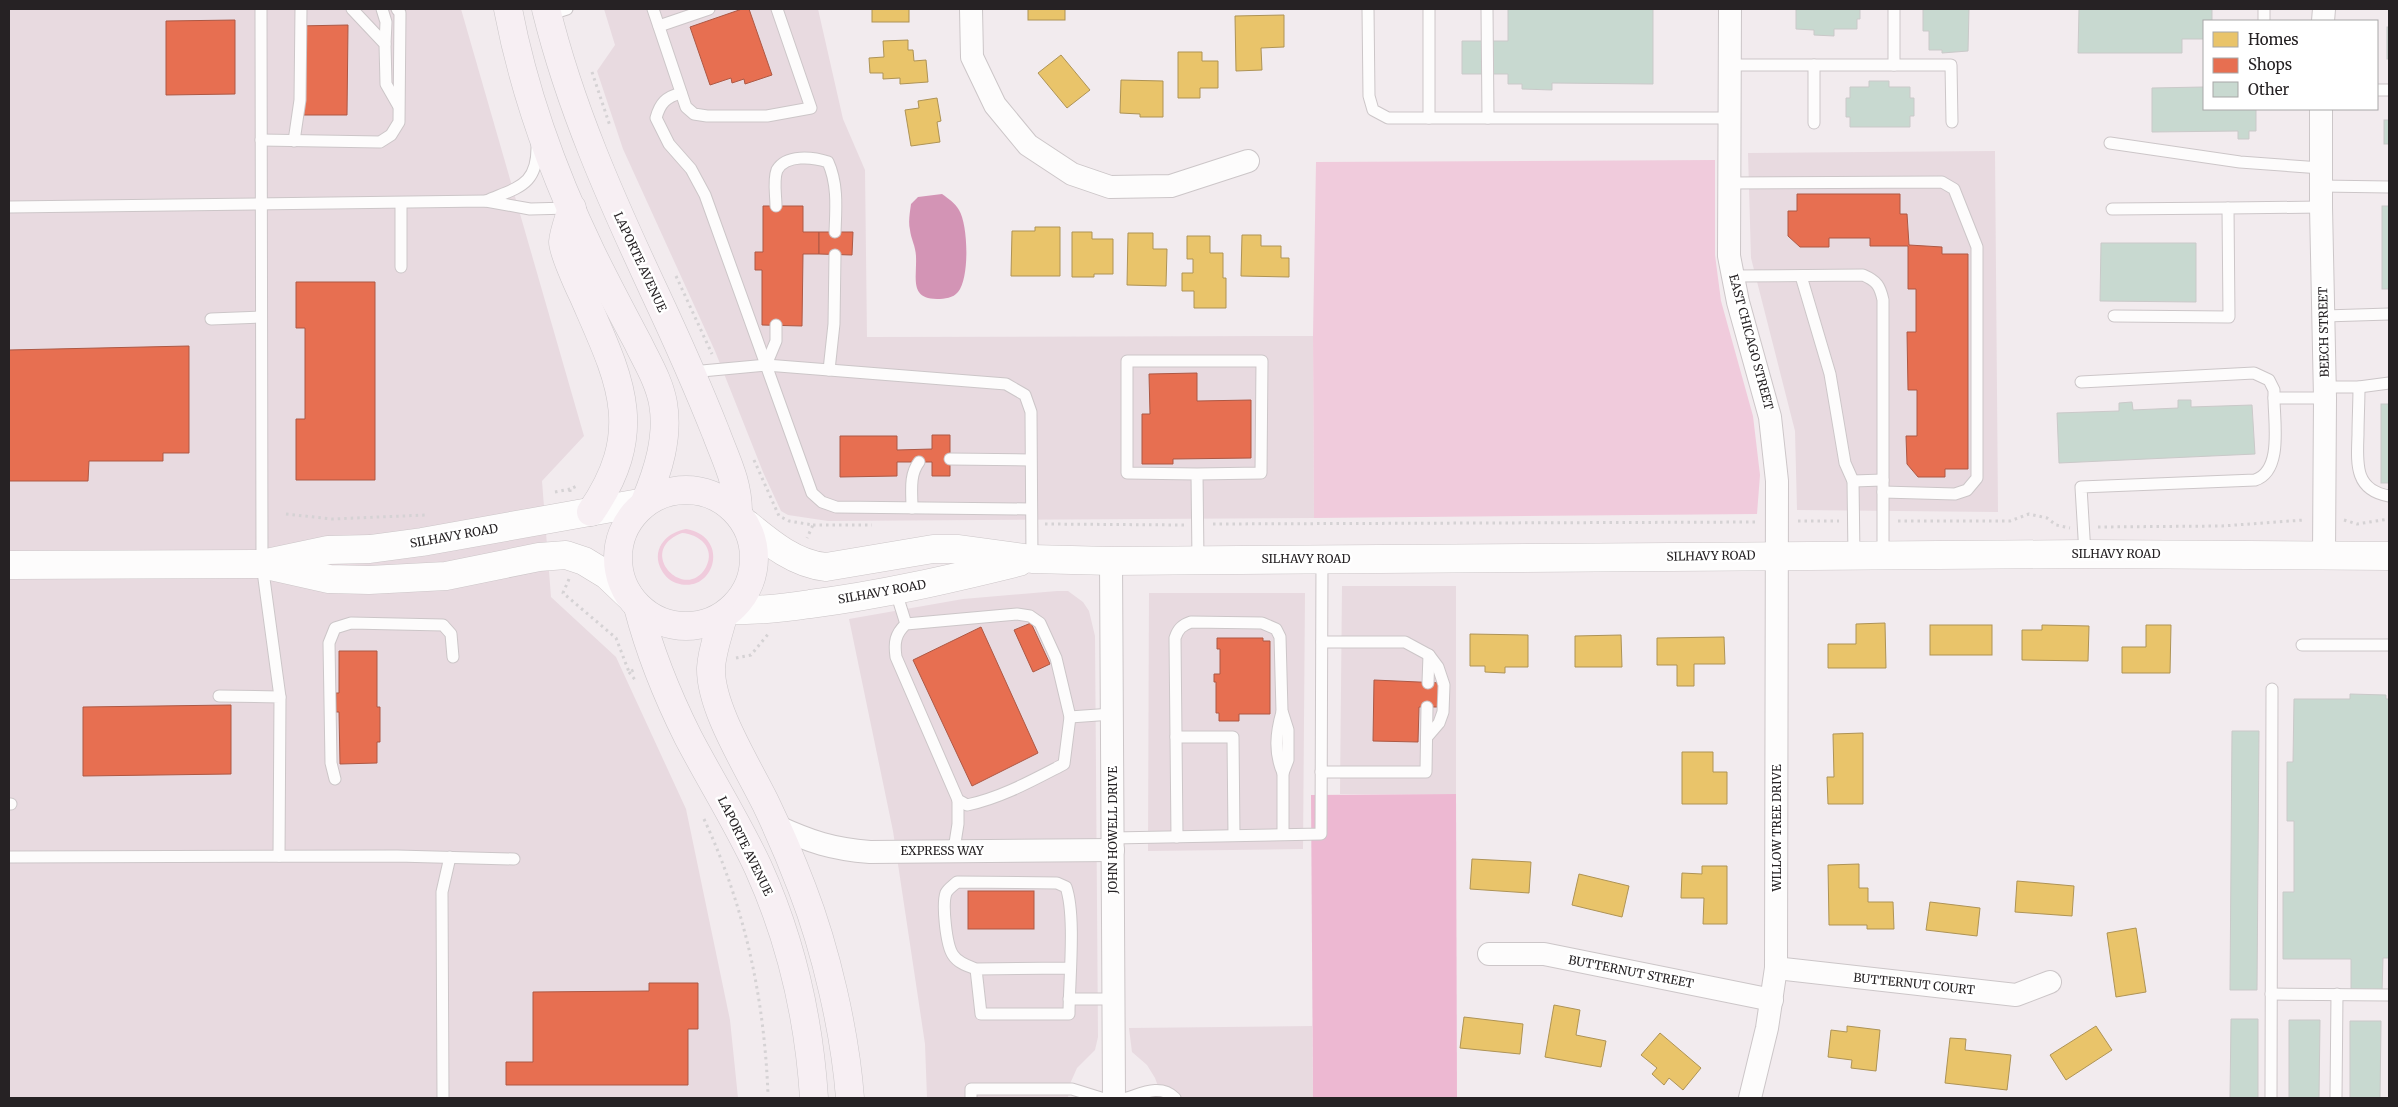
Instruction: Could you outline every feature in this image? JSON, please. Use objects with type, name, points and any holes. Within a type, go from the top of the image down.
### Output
[{"type":"main road","points":[[508,9],[516,54],[537,119],[572,208],[657,382],[663,402],[665,422],[663,444],[654,482],[645,502]]},
{"type":"main road","name":"LAPORTE AVENUE","points":[[553,11],[576,110],[611,198],[691,372],[731,469],[737,488],[742,518]]},
{"type":"main road","points":[[572,208],[563,243],[615,369],[624,414],[622,436],[608,485],[590,512]]},
{"type":"main road","points":[[727,613],[694,626],[679,626],[664,623],[650,616],[634,601],[620,578],[617,558],[620,537],[629,519],[645,502],[661,493],[673,490],[697,489],[719,497],[742,518],[753,542],[755,561],[751,579],[743,596],[727,613],[712,657],[714,692],[722,713],[776,826],[803,890],[825,966],[842,1039],[850,1098]]},
{"type":"main road","name":"LAPORTE AVENUE","points":[[634,601],[664,686],[689,738],[742,834],[772,902],[794,969],[811,1062],[814,1098]]},
{"type":"street","points":[[971,9],[972,57],[996,105],[1028,145],[1072,174],[1110,187],[1171,186],[1248,161]]},
{"type":"street","name":"EAST CHICAGO STREET","points":[[1730,9],[1729,256],[1732,276],[1770,417],[1775,449],[1778,555]]},
{"type":"street","name":"BEECH STREET","points":[[2321,110],[2325,316],[2324,556]]},
{"type":"street","name":"SILHAVY ROAD","points":[[9,565],[262,564],[328,550],[370,549],[414,543],[645,502]]},
{"type":"street","name":"SILHAVY ROAD","points":[[742,518],[796,559],[813,566],[839,566],[933,549],[959,549],[1032,559],[1110,561],[1854,555],[2084,540],[2324,556],[2389,556]]},
{"type":"street","name":"SILHAVY ROAD","points":[[262,564],[329,579],[369,580],[446,576],[539,557],[566,555],[584,561],[607,575],[634,601]]},
{"type":"street","name":"WILLOW TREE DRIVE","points":[[1750,1098],[1772,1000],[1776,968],[1778,555]]},
{"type":"street","name":"SILHAVY ROAD","points":[[727,613],[896,592],[1032,559]]},
{"type":"street","name":"JOHN HOWELL DRIVE","points":[[1110,561],[1114,1098]]},
{"type":"street","name":"EXPRESS WAY","points":[[776,826],[815,844],[841,850],[870,852],[1113,844]]},
{"type":"street","name":"BUTTERNUT STREET","points":[[1489,954],[1544,954],[1772,1000]]},
{"type":"street","name":"BUTTERNUT COURT","points":[[1776,968],[2016,995],[2050,982]]},
{"type":"lane","points":[[261,9],[262,564],[280,697],[279,856]]},
{"type":"lane","points":[[294,141],[300,100],[301,9]]},
{"type":"lane","points":[[352,9],[385,44]]},
{"type":"lane","points":[[382,9],[386,22],[386,84],[399,107]]},
{"type":"lane","points":[[261,140],[380,142],[391,135],[399,122],[400,13],[397,9]]},
{"type":"lane","points":[[653,9],[686,107],[694,114],[707,116],[767,116],[811,108],[777,9]]},
{"type":"lane","points":[[659,26],[709,9]]},
{"type":"lane","points":[[1368,9],[1368,96],[1373,110],[1388,118],[1730,118]]},
{"type":"lane","points":[[1429,9],[1429,118]]},
{"type":"lane","points":[[1487,9],[1488,118]]},
{"type":"lane","points":[[1894,9],[1894,65]]},
{"type":"lane","points":[[1730,65],[1951,65],[1952,122]]},
{"type":"lane","points":[[1814,65],[1814,123]]},
{"type":"lane","points":[[681,93],[669,96],[660,106],[656,118],[669,144],[691,169],[705,195],[812,493],[822,502],[836,507],[1030,509]]},
{"type":"lane","points":[[486,201],[521,186],[532,177],[537,158],[537,119]]},
{"type":"lane","points":[[2110,143],[2231,161],[2321,187]]},
{"type":"lane","points":[[776,206],[777,171],[784,162],[794,159],[818,159],[828,162],[833,173],[836,190],[835,232]]},
{"type":"lane","points":[[1729,182],[1942,182],[1954,189],[1977,247],[1977,478],[1967,490],[1955,494],[1853,482]]},
{"type":"lane","points":[[2112,209],[2228,208],[2321,187],[2389,187]]},
{"type":"lane","points":[[9,207],[401,204],[486,201],[530,209],[572,208]]},
{"type":"lane","points":[[401,204],[401,267]]},
{"type":"lane","points":[[2114,316],[2229,317],[2228,208]]},
{"type":"lane","points":[[828,370],[834,324],[835,255]]},
{"type":"lane","points":[[1732,276],[1864,276],[1873,280],[1880,287],[1883,300],[1883,554]]},
{"type":"lane","points":[[1800,276],[1830,374],[1845,463],[1853,482],[1854,555]]},
{"type":"lane","points":[[2325,316],[2389,314]]},
{"type":"lane","points":[[211,319],[261,317]]},
{"type":"lane","points":[[766,365],[776,341],[776,325]]},
{"type":"lane","points":[[1128,361],[1262,361],[1260,472],[1196,474],[1127,473],[1128,361]]},
{"type":"lane","points":[[691,372],[766,365],[1006,384],[1024,395],[1031,412],[1030,509],[1032,559]]},
{"type":"lane","points":[[2081,382],[2254,373],[2269,380],[2274,390],[2274,459],[2272,466],[2262,478],[2081,487],[2084,540]]},
{"type":"lane","points":[[2274,398],[2389,383]]},
{"type":"lane","points":[[2359,388],[2359,470],[2361,477],[2373,491],[2389,496]]},
{"type":"lane","points":[[950,459],[1030,460]]},
{"type":"lane","points":[[912,508],[912,478],[919,462]]},
{"type":"lane","points":[[1196,474],[1198,560]]},
{"type":"lane","points":[[1113,844],[1177,837],[1321,834],[1322,559]]},
{"type":"lane","points":[[896,592],[906,624]]},
{"type":"lane","points":[[944,851],[951,848],[955,842],[958,824],[958,800],[896,657],[894,645],[897,632],[906,624],[1018,614],[1030,616],[1040,622],[1056,658],[1070,718],[1064,764],[980,802],[967,805],[958,800]]},
{"type":"lane","points":[[1177,837],[1175,638],[1184,624],[1191,622],[1262,623],[1276,629],[1281,645],[1282,711],[1288,730],[1288,760],[1283,773],[1283,834]]},
{"type":"lane","points":[[335,779],[331,763],[329,643],[335,628],[351,623],[443,625],[453,639],[453,657]]},
{"type":"lane","points":[[1322,642],[1405,642],[1430,655],[1438,667],[1444,685],[1443,712],[1439,723],[1427,737]]},
{"type":"lane","points":[[2302,645],[2389,645]]},
{"type":"lane","points":[[1428,683],[1430,655]]},
{"type":"lane","points":[[2271,1098],[2272,689]]},
{"type":"lane","points":[[219,696],[280,697]]},
{"type":"lane","points":[[1322,772],[1426,772],[1428,707]]},
{"type":"lane","points":[[1070,718],[1112,714]]},
{"type":"lane","points":[[1176,737],[1233,737],[1234,835]]},
{"type":"lane","points":[[9,857],[279,856],[514,859]]},
{"type":"lane","points":[[443,1098],[442,892],[450,857]]},
{"type":"lane","points":[[976,969],[981,1014],[1069,1014],[1070,968],[1070,899],[1066,887],[1057,883],[957,882],[946,892],[944,906],[949,947],[960,962],[976,969],[1070,968]]},
{"type":"lane","points":[[2272,994],[2389,995]]},
{"type":"lane","points":[[2336,1098],[2337,994]]},
{"type":"lane","points":[[1069,999],[1114,999]]},
{"type":"lane","points":[[971,1098],[971,1089],[1072,1089],[1101,1098]]},
{"type":"lane","points":[[1127,1098],[1152,1090],[1168,1092],[1175,1098]]},
{"type":"path","points":[[592,72],[611,128]]},
{"type":"path","points":[[674,272],[718,369]]},
{"type":"path","points":[[752,456],[780,516],[789,521],[813,525],[874,525]]},
{"type":"path","points":[[552,493],[570,489]]},
{"type":"path","points":[[286,514],[332,519],[429,515]]},
{"type":"path","points":[[1883,522],[2010,521],[2029,514],[2047,518],[2084,540],[2222,526],[2294,523],[2324,514],[2357,524],[2389,519]]},
{"type":"path","points":[[1031,524],[1854,522]]},
{"type":"path","points":[[804,545],[813,525]]},
{"type":"path","points":[[572,573],[563,593],[616,638],[629,672],[640,688]]},
{"type":"path","points":[[729,658],[751,655],[772,630]]},
{"type":"path","points":[[629,672],[640,667]]},
{"type":"path","points":[[703,818],[736,899],[749,948],[760,999],[766,1048],[768,1094]]},
{"type":"shaded area","points":[[9,9],[461,9],[584,436],[542,481],[551,597],[616,657],[686,809],[730,1020],[738,1098],[9,1098]]},
{"type":"shaded area","points":[[604,9],[818,9],[843,119],[865,170],[867,337],[1313,336],[1314,518],[828,521],[788,515],[781,511],[763,472],[715,351],[623,149],[597,71],[615,45]]},
{"type":"shaded area","points":[[1995,151],[1998,512],[1797,510],[1795,431],[1751,258],[1748,153]]},
{"type":"shaded area","points":[[1715,160],[1715,255],[1721,301],[1753,416],[1760,475],[1757,514],[1314,518],[1313,336],[1316,162]]},
{"type":"shaded area","points":[[942,194],[956,205],[962,217],[966,238],[966,264],[962,285],[958,292],[949,298],[937,299],[922,295],[916,286],[916,253],[909,220],[911,204],[918,197]]},
{"type":"shaded area","points":[[686,529],[700,534],[709,543],[713,553],[713,564],[708,574],[700,581],[689,585],[676,583],[668,578],[661,570],[658,560],[658,553],[663,542],[673,533]],"holes":[[[682,533],[700,539],[704,543],[709,554],[709,560],[706,567],[697,577],[687,580],[677,577],[668,571],[663,561],[663,551],[668,541]]]},
{"type":"shaded area","points":[[1342,586],[1456,586],[1456,794],[1340,794]]},
{"type":"shaded area","points":[[1068,591],[1083,602],[1089,611],[1095,636],[1098,1037],[1095,1050],[1077,1068],[1069,1086],[1068,1098],[927,1098],[925,1044],[893,831],[849,619],[963,599]]},
{"type":"shaded area","points":[[1149,593],[1305,593],[1303,849],[1148,851]]},
{"type":"shaded area","points":[[1456,794],[1457,1098],[1313,1098],[1311,795]]},
{"type":"shaded area","points":[[1312,1026],[1313,1098],[1159,1098],[1159,1089],[1155,1078],[1147,1065],[1132,1052],[1129,1028]]},
{"type":"building: Homes","points":[[872,9],[909,9],[909,22],[872,22]]},
{"type":"building: Homes","points":[[1028,9],[1065,9],[1065,20],[1028,20]]},
{"type":"building: Homes","points":[[1284,15],[1284,47],[1261,48],[1262,70],[1236,71],[1235,16]]},
{"type":"building: Homes","points":[[908,40],[908,50],[913,50],[914,61],[926,60],[928,82],[900,84],[900,78],[883,79],[883,73],[870,73],[869,58],[884,57],[883,41]]},
{"type":"building: Homes","points":[[1178,52],[1202,52],[1202,61],[1218,61],[1218,88],[1200,88],[1200,98],[1178,98]]},
{"type":"building: Homes","points":[[1061,55],[1090,90],[1067,108],[1038,73]]},
{"type":"building: Homes","points":[[1121,80],[1163,81],[1163,117],[1140,117],[1140,114],[1120,113]]},
{"type":"building: Homes","points":[[937,98],[941,121],[937,122],[940,142],[911,146],[905,110],[919,108],[918,101]]},
{"type":"building: Homes","points":[[1035,227],[1060,227],[1060,276],[1011,276],[1012,231],[1035,231]]},
{"type":"building: Homes","points":[[1072,232],[1092,232],[1092,239],[1113,239],[1113,274],[1094,274],[1094,277],[1072,277]]},
{"type":"building: Homes","points":[[1128,233],[1153,233],[1153,249],[1167,249],[1166,286],[1127,285]]},
{"type":"building: Homes","points":[[1242,235],[1261,235],[1261,246],[1281,246],[1281,258],[1289,258],[1289,277],[1241,276]]},
{"type":"building: Homes","points":[[1187,236],[1210,236],[1210,253],[1223,253],[1223,278],[1226,278],[1226,308],[1194,308],[1194,291],[1182,291],[1182,273],[1193,273],[1193,259],[1187,259]]},
{"type":"building: Homes","points":[[1885,623],[1886,668],[1828,668],[1828,644],[1856,644],[1856,624]]},
{"type":"building: Homes","points":[[1930,625],[1992,625],[1992,655],[1930,655]]},
{"type":"building: Homes","points":[[2042,625],[2089,626],[2088,661],[2022,660],[2022,630],[2042,630]]},
{"type":"building: Homes","points":[[2146,625],[2171,625],[2170,673],[2122,673],[2122,647],[2146,647]]},
{"type":"building: Homes","points":[[1470,634],[1528,635],[1528,667],[1505,667],[1505,673],[1485,672],[1485,666],[1470,666]]},
{"type":"building: Homes","points":[[1621,635],[1622,667],[1575,667],[1575,636]]},
{"type":"building: Homes","points":[[1724,637],[1725,664],[1694,664],[1694,686],[1677,686],[1677,665],[1657,665],[1657,638]]},
{"type":"building: Homes","points":[[1863,733],[1863,804],[1828,804],[1827,777],[1834,777],[1833,734]]},
{"type":"building: Homes","points":[[1682,752],[1713,752],[1713,772],[1727,772],[1727,804],[1682,804]]},
{"type":"building: Homes","points":[[1472,859],[1531,862],[1529,893],[1470,889]]},
{"type":"building: Homes","points":[[1859,864],[1859,888],[1868,888],[1868,902],[1893,902],[1894,929],[1867,929],[1867,925],[1829,925],[1828,865]]},
{"type":"building: Homes","points":[[1702,866],[1727,866],[1727,924],[1703,924],[1704,898],[1681,898],[1682,873],[1702,874]]},
{"type":"building: Homes","points":[[1579,874],[1629,886],[1622,917],[1572,905]]},
{"type":"building: Homes","points":[[2017,881],[2074,886],[2072,916],[2015,912]]},
{"type":"building: Homes","points":[[1930,902],[1980,908],[1977,936],[1926,930]]},
{"type":"building: Homes","points":[[2136,928],[2146,992],[2116,997],[2107,933]]},
{"type":"building: Homes","points":[[1554,1005],[1580,1010],[1576,1035],[1606,1041],[1601,1067],[1545,1057]]},
{"type":"building: Homes","points":[[1464,1017],[1523,1024],[1520,1054],[1460,1048]]},
{"type":"building: Homes","points":[[1847,1026],[1880,1030],[1876,1071],[1851,1068],[1852,1060],[1828,1057],[1831,1030],[1847,1032]]},
{"type":"building: Homes","points":[[2096,1026],[2112,1050],[2066,1080],[2050,1055]]},
{"type":"building: Homes","points":[[1660,1033],[1701,1068],[1683,1090],[1669,1078],[1664,1085],[1652,1074],[1657,1068],[1641,1055]]},
{"type":"building: Homes","points":[[1950,1038],[1966,1039],[1965,1050],[2011,1055],[2007,1090],[1945,1083]]},
{"type":"building: Shops","points":[[742,9],[749,9],[772,75],[745,84],[744,79],[732,83],[731,78],[710,85],[690,27]]},
{"type":"building: Shops","points":[[235,20],[235,94],[166,95],[166,21]]},
{"type":"building: Shops","points":[[348,25],[347,115],[297,115],[297,26]]},
{"type":"building: Shops","points":[[1797,194],[1900,194],[1900,214],[1907,214],[1909,245],[1942,247],[1942,254],[1968,254],[1968,469],[1945,469],[1945,477],[1918,477],[1907,464],[1906,436],[1917,436],[1917,390],[1908,390],[1907,332],[1916,332],[1916,289],[1908,289],[1908,246],[1870,246],[1870,238],[1829,238],[1829,247],[1800,247],[1788,236],[1788,211],[1797,211]]},
{"type":"building: Shops","points":[[763,206],[803,206],[803,232],[819,232],[819,254],[803,254],[802,326],[762,325],[762,270],[755,270],[755,252],[763,252]]},
{"type":"building: Shops","points":[[819,232],[853,232],[852,255],[819,254]]},
{"type":"building: Shops","points":[[296,282],[375,282],[375,480],[296,480],[296,419],[305,419],[305,328],[296,328]]},
{"type":"building: Shops","points":[[189,346],[189,453],[163,453],[163,461],[89,461],[88,481],[9,481],[9,350]]},
{"type":"building: Shops","points":[[1197,373],[1197,401],[1251,400],[1251,458],[1173,459],[1173,464],[1142,464],[1142,414],[1150,414],[1149,374]]},
{"type":"building: Shops","points":[[932,435],[950,435],[950,476],[932,476],[932,462],[897,462],[897,476],[840,477],[840,436],[897,436],[897,450],[932,449]]},
{"type":"building: Shops","points":[[1031,623],[1050,664],[1033,672],[1014,630]]},
{"type":"building: Shops","points":[[981,627],[1038,753],[972,786],[913,660]]},
{"type":"building: Shops","points":[[1217,638],[1263,638],[1263,641],[1270,641],[1270,714],[1239,714],[1239,721],[1219,721],[1219,713],[1216,713],[1216,682],[1214,682],[1214,674],[1220,674],[1220,649],[1217,649]]},
{"type":"building: Shops","points":[[339,651],[377,651],[377,707],[380,707],[380,742],[377,742],[377,763],[340,764],[339,712],[336,712],[336,693],[339,693]]},
{"type":"building: Shops","points":[[1374,680],[1441,683],[1440,707],[1419,707],[1418,742],[1373,741]]},
{"type":"building: Shops","points":[[231,705],[231,774],[83,776],[83,707]]},
{"type":"building: Shops","points":[[968,891],[1034,891],[1034,929],[968,929]]},
{"type":"building: Shops","points":[[649,983],[698,983],[698,1029],[688,1029],[688,1085],[506,1085],[506,1062],[533,1062],[533,992],[649,991]]},
{"type":"building: Other","points":[[1508,9],[1653,9],[1653,84],[1552,83],[1552,90],[1522,89],[1522,84],[1508,84],[1508,74],[1462,74],[1462,41],[1508,41]]},
{"type":"building: Other","points":[[1796,9],[1860,9],[1860,19],[1857,19],[1857,29],[1834,29],[1834,36],[1814,35],[1814,30],[1796,29]]},
{"type":"building: Other","points":[[1923,9],[1969,9],[1968,51],[1942,53],[1942,50],[1929,50],[1929,31],[1923,31]]},
{"type":"building: Other","points":[[2079,9],[2212,9],[2212,20],[2203,20],[2203,39],[2182,39],[2182,53],[2078,53]]},
{"type":"building: Other","points":[[2387,27],[2389,27],[2389,59],[2387,59]]},
{"type":"building: Other","points":[[1869,81],[1889,81],[1889,87],[1910,87],[1910,98],[1914,98],[1914,116],[1910,116],[1910,127],[1850,127],[1850,117],[1846,117],[1846,98],[1850,98],[1850,87],[1869,87]]},
{"type":"building: Other","points":[[2203,87],[2203,110],[2256,110],[2256,131],[2249,131],[2249,139],[2238,139],[2238,131],[2152,132],[2152,88]]},
{"type":"building: Other","points":[[2384,120],[2389,120],[2389,144],[2384,144]]},
{"type":"building: Other","points":[[2382,206],[2389,206],[2389,289],[2382,289]]},
{"type":"building: Other","points":[[2101,243],[2196,243],[2196,302],[2100,301]]},
{"type":"building: Other","points":[[2178,400],[2191,400],[2191,407],[2252,405],[2255,454],[2059,463],[2057,413],[2119,411],[2119,403],[2132,402],[2133,410],[2178,408]]},
{"type":"building: Other","points":[[2381,404],[2389,404],[2389,483],[2381,483]]},
{"type":"building: Other","points":[[2350,694],[2386,695],[2386,699],[2389,699],[2389,958],[2383,958],[2382,993],[2351,993],[2351,959],[2283,959],[2283,892],[2294,892],[2294,821],[2287,821],[2287,762],[2293,762],[2294,699],[2350,699]]},
{"type":"building: Other","points":[[2232,731],[2259,731],[2257,990],[2230,990]]},
{"type":"building: Other","points":[[2231,1019],[2258,1019],[2258,1098],[2230,1098]]},
{"type":"building: Other","points":[[2289,1020],[2320,1020],[2319,1098],[2289,1098]]},
{"type":"building: Other","points":[[2350,1021],[2381,1021],[2380,1098],[2350,1098]]}]
